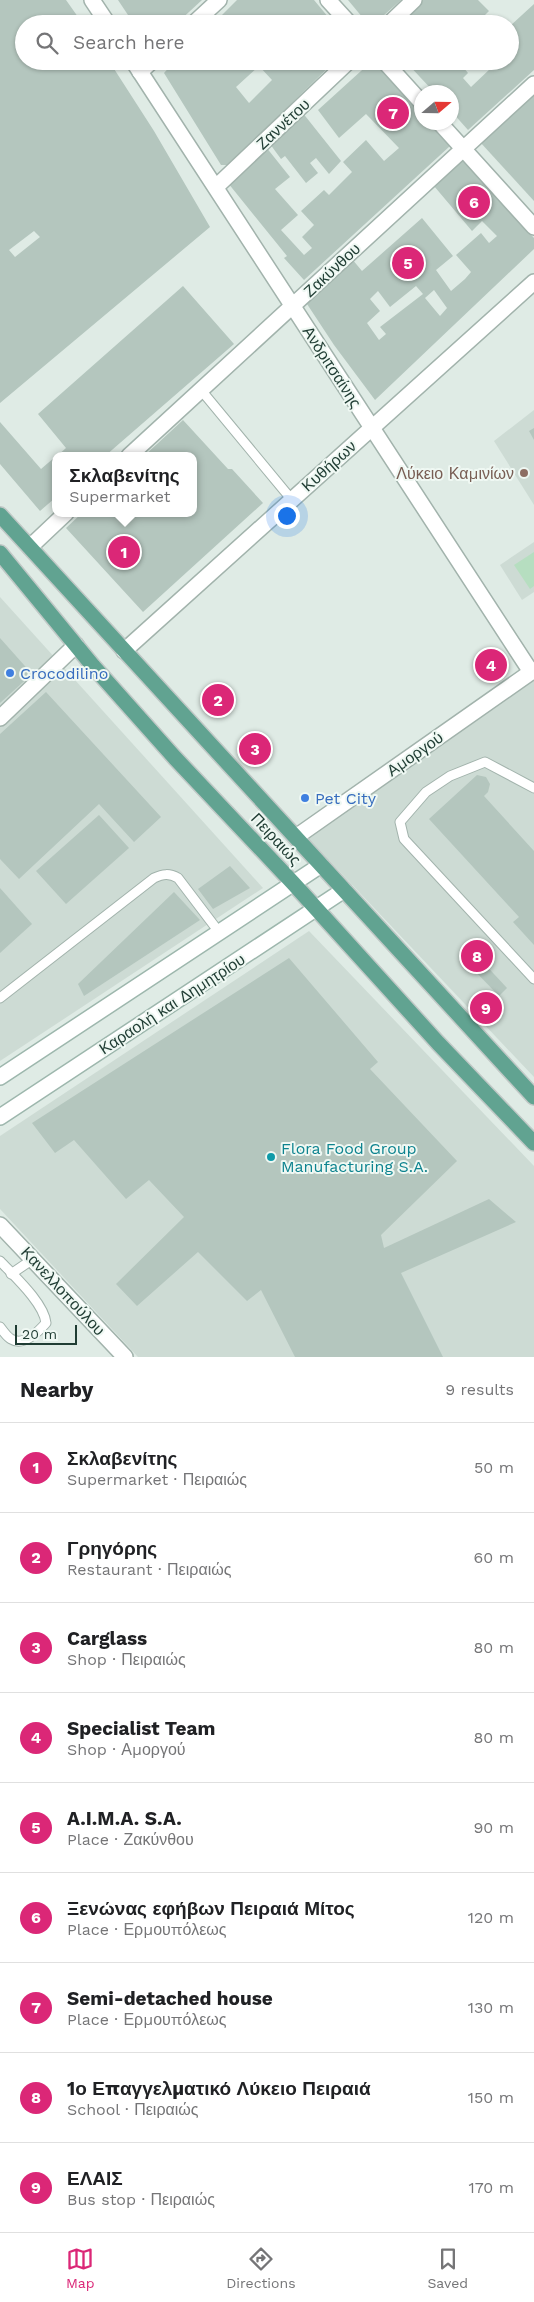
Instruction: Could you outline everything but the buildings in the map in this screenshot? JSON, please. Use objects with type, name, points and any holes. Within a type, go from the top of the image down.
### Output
[{"type":"main road","name":"Πειραιώς","points":[[0,515],[534,1097]]},
{"type":"main road","name":"Πειραιώς","points":[[1,557],[175,758],[293,883],[438,1043],[534,1142]]},
{"type":"street","points":[[92,0],[102,15]]},
{"type":"street","points":[[203,15],[219,0]]},
{"type":"street","points":[[328,0],[342,15]]},
{"type":"street","points":[[398,15],[414,0]]},
{"type":"street","name":"Ανδριτσαίνης","points":[[139,70],[292,307],[533,671]]},
{"type":"street","name":"Ζαννέτου","points":[[216,187],[340,70]]},
{"type":"street","points":[[392,70],[414,93]]},
{"type":"street","name":"Ζακύνθου","points":[[133,452],[534,84]]},
{"type":"street","points":[[446,130],[534,227]]},
{"type":"street","name":"Κυθήρων","points":[[124,651],[534,282]]},
{"type":"street","points":[[30,547],[62,517]]},
{"type":"street","points":[[0,718],[76,645]]},
{"type":"street","name":"Αμοργού","points":[[296,837],[533,671]]},
{"type":"street","name":"Καραολή και Δημητρίου","points":[[0,1077],[321,865]]},
{"type":"street","name":"Καραολή και Δημητρίου","points":[[0,1117],[344,890]]},
{"type":"street","name":"Κανελλοπούλου","points":[[0,1224],[125,1357]]},
{"type":"lane","points":[[201,390],[292,500]]},
{"type":"lane","points":[[534,788],[485,762],[450,776],[426,792],[400,822],[404,839],[534,979]]},
{"type":"lane","points":[[0,998],[154,878],[162,874],[170,874],[178,878],[219,932]]},
{"type":"lane","points":[[11,1274],[33,1259]]},
{"type":"lane","points":[[0,1261],[40,1306],[45,1315],[46,1323],[25,1340],[19,1341],[12,1340],[0,1327]]},
{"type":"shaded area","name":"Λύκειο Καμινίων","points":[[534,410],[534,505],[494,441]]},
{"type":"shaded area","points":[[534,542],[534,592],[522,600],[500,565]]},
{"type":"shaded area","points":[[0,597],[263,888],[0,1061]]},
{"type":"shaded area","points":[[534,679],[534,1077],[305,835]]},
{"type":"shaded area","points":[[309,931],[534,1166],[534,1357],[138,1357],[0,1209],[0,1136]]},
{"type":"green space","points":[[534,552],[534,586],[530,589],[514,565]]},
{"type":"place","name":"Semi-detached house","points":[[393,113]]},
{"type":"place","name":"Ξενώνας εφήβων Πειραιά Μίτος","points":[[474,202]]},
{"type":"place","name":"A.I.M.A. S.A.","points":[[408,263]]},
{"type":"place","name":"Λύκειο Καμινίων","points":[[524,473]]},
{"type":"place","name":"Σκλαβενίτης","points":[[124,552]]},
{"type":"place","name":"Specialist Team","points":[[491,665]]},
{"type":"place","name":"Crocodilino","points":[[10,673]]},
{"type":"place","name":"Γρηγόρης","points":[[218,700]]},
{"type":"place","name":"Carglass","points":[[255,749]]},
{"type":"place","name":"Pet City","points":[[305,798]]},
{"type":"place","name":"1ο Επαγγελματικό Λύκειο Πειραιά","points":[[477,956]]},
{"type":"place","name":"ΕΛΑΙΣ","points":[[486,1008]]},
{"type":"place","name":"Flora Food Group Manufacturing S.A.","points":[[271,1157]]}]
